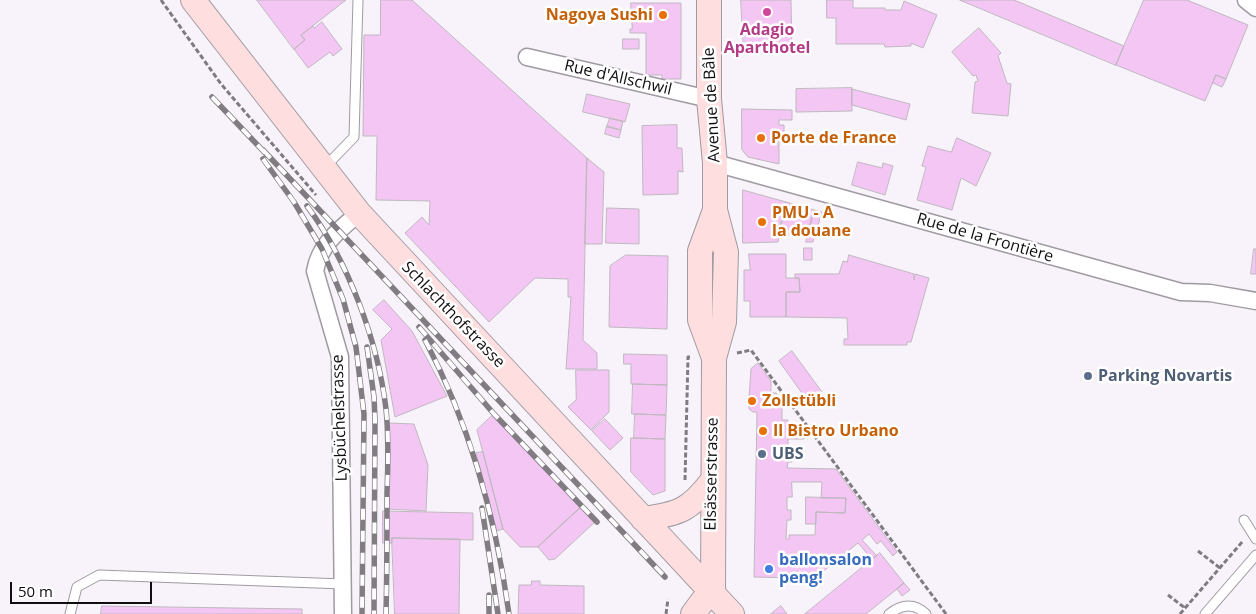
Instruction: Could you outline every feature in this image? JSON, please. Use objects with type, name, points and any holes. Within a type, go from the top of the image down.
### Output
[{"type":"main road","name":"Schlachthofstrasse","points":[[193,0],[323,170],[358,212],[555,421],[732,614]]},
{"type":"main road","name":"Avenue de Bâle","points":[[708,0],[709,99],[715,163],[715,210],[726,252],[725,313]]},
{"type":"main road","name":"Avenue de Bâle","points":[[700,285],[700,251],[715,210]]},
{"type":"main road","name":"Elsässerstrasse","points":[[700,285],[700,320],[714,358]]},
{"type":"main road","name":"Elsässerstrasse","points":[[715,614],[711,590],[714,358],[725,313]]},
{"type":"main road","points":[[643,519],[670,516],[683,511],[696,501],[712,481]]},
{"type":"main road","points":[[693,614],[711,590]]},
{"type":"street","points":[[1246,0],[1256,8]]},
{"type":"street","name":"Rue d'Allschwil","points":[[527,57],[709,99]]},
{"type":"street","name":"Rue de la Frontière","points":[[715,163],[1181,292],[1210,293],[1256,301]]},
{"type":"street","name":"Lysbüchelstrasse","points":[[343,614],[340,357],[315,272],[317,259],[325,244],[358,212]]},
{"type":"lane","points":[[323,170],[354,137],[358,0]]},
{"type":"lane","points":[[1244,520],[1254,536]]},
{"type":"lane","points":[[1205,614],[1256,554]]},
{"type":"lane","points":[[70,614],[77,587],[99,576],[344,584]]},
{"type":"lane","points":[[889,614],[906,606],[919,608],[926,614]]},
{"type":"path","points":[[751,350],[946,614]]},
{"type":"path","points":[[684,490],[688,357],[714,358]]},
{"type":"path","points":[[686,436],[692,438]]},
{"type":"path","points":[[685,465],[692,465]]},
{"type":"path","points":[[1180,614],[1220,568],[1254,536]]},
{"type":"path","points":[[1198,551],[1220,568]]},
{"type":"path","points":[[1168,596],[1185,608]]},
{"type":"path","points":[[666,614],[668,599]]},
{"type":"building","points":[[257,0],[346,0],[301,35],[305,40],[294,49]]},
{"type":"building","points":[[381,0],[412,0],[587,158],[583,340],[597,353],[597,369],[566,369],[571,297],[568,297],[568,279],[535,278],[489,322],[405,233],[422,217],[429,225],[430,201],[376,200],[377,136],[363,136],[364,35],[380,35]]},
{"type":"building","points":[[741,0],[791,0],[792,53],[744,53]]},
{"type":"building","points":[[827,0],[853,0],[853,8],[885,8],[885,10],[901,10],[904,1],[937,15],[923,48],[911,43],[911,46],[885,47],[884,44],[836,44],[836,18],[827,18]]},
{"type":"building","points":[[960,0],[1014,0],[1124,46],[1116,65]]},
{"type":"building","points":[[1144,0],[1187,0],[1248,25],[1226,79],[1216,75],[1205,101],[1116,65]]},
{"type":"building","points":[[631,3],[681,3],[681,79],[662,79],[662,75],[646,75],[646,33],[630,33],[630,29],[632,29]]},
{"type":"building","points":[[322,22],[342,49],[333,56],[330,52],[308,68],[294,49],[305,40],[301,35]]},
{"type":"building","points":[[979,28],[1001,53],[998,56],[1007,83],[1011,84],[1008,116],[972,113],[975,82],[978,81],[976,75],[973,76],[952,52]]},
{"type":"building","points":[[623,39],[639,39],[639,49],[623,49]]},
{"type":"building","points":[[1216,75],[1226,79],[1222,87],[1213,83]]},
{"type":"building","points":[[852,88],[852,111],[796,112],[796,89]]},
{"type":"building","points":[[852,89],[910,104],[906,120],[852,105]]},
{"type":"building","points":[[587,94],[630,104],[625,122],[583,112]]},
{"type":"building","points":[[742,109],[792,110],[792,120],[779,120],[779,125],[784,125],[784,133],[779,133],[779,164],[748,157],[742,150]]},
{"type":"building","points":[[610,118],[623,121],[621,130],[607,127]]},
{"type":"building","points":[[677,125],[677,148],[682,148],[683,172],[678,171],[678,194],[643,195],[642,126]]},
{"type":"building","points":[[607,126],[621,130],[619,138],[605,134]]},
{"type":"building","points":[[957,138],[991,153],[976,186],[961,178],[952,210],[917,200],[926,167],[922,166],[928,146],[951,152]]},
{"type":"building","points":[[587,158],[604,172],[602,244],[585,244]]},
{"type":"building","points":[[858,162],[882,168],[883,163],[893,166],[885,195],[852,185]]},
{"type":"building","name":"PMU - A la douane","points":[[743,190],[786,202],[778,242],[743,243]]},
{"type":"building","points":[[786,202],[814,210],[808,235],[798,233],[798,237],[789,234],[790,230],[780,228]]},
{"type":"building","points":[[607,208],[639,209],[639,244],[606,243]]},
{"type":"building","points":[[814,210],[822,212],[813,242],[806,242]]},
{"type":"building","points":[[804,248],[812,248],[812,260],[804,260]]},
{"type":"building","points":[[1254,249],[1256,249],[1256,274],[1251,274]]},
{"type":"building","points":[[749,254],[786,254],[786,278],[799,278],[800,292],[786,292],[786,317],[750,317],[750,301],[744,301],[744,270],[750,270]]},
{"type":"building","points":[[626,255],[668,256],[667,329],[609,327],[610,266]]},
{"type":"building","points":[[849,255],[914,274],[914,280],[915,274],[929,278],[911,342],[907,342],[907,345],[844,345],[844,339],[848,339],[847,318],[786,317],[786,292],[800,292],[799,278],[795,278],[795,274],[839,274],[843,261],[847,262]]},
{"type":"building","points":[[384,300],[412,331],[447,396],[395,417],[381,340],[392,329],[373,310]]},
{"type":"building","points":[[792,351],[822,392],[809,403],[779,361]]},
{"type":"building","points":[[624,354],[667,355],[667,385],[631,384],[631,364],[624,364]]},
{"type":"building","points":[[758,363],[771,381],[771,393],[776,393],[782,401],[782,420],[788,420],[788,430],[804,431],[804,439],[788,439],[788,451],[792,452],[792,462],[788,462],[787,468],[836,469],[897,552],[893,556],[881,541],[877,544],[869,534],[862,540],[877,556],[872,559],[858,543],[821,573],[805,573],[805,583],[798,582],[796,578],[754,577],[757,412],[749,409],[751,369]],"holes":[[[792,482],[822,482],[821,498],[846,498],[845,513],[816,512],[815,535],[789,535],[789,539],[786,539],[787,520],[791,520],[791,510],[787,510],[787,497],[792,497]]]},
{"type":"building","points":[[576,370],[609,370],[609,412],[591,430],[568,407],[576,400]]},
{"type":"building","points":[[633,384],[667,385],[666,415],[632,414]]},
{"type":"building","points":[[494,414],[582,506],[538,547],[520,547],[503,529],[477,430]]},
{"type":"building","points":[[635,414],[666,415],[665,439],[634,438]]},
{"type":"building","points":[[605,419],[623,438],[610,450],[592,431]]},
{"type":"building","points":[[389,423],[414,424],[428,465],[426,511],[386,509]]},
{"type":"building","points":[[631,438],[665,439],[665,491],[653,495],[631,472]]},
{"type":"building","points":[[483,452],[503,529],[497,531],[476,453]]},
{"type":"building","points":[[806,497],[846,498],[845,513],[816,512],[816,524],[806,524]]},
{"type":"building","points":[[582,506],[596,521],[555,559],[549,560],[538,547]]},
{"type":"building","points":[[383,511],[473,513],[473,540],[392,538],[392,543],[383,543]]},
{"type":"building","points":[[392,538],[460,539],[459,614],[395,614]]},
{"type":"building","points":[[880,553],[904,583],[897,589],[866,614],[805,614]]},
{"type":"building","points":[[532,581],[540,581],[540,585],[584,586],[584,614],[518,614],[519,585],[531,585]]},
{"type":"building","points":[[904,583],[910,590],[902,596],[897,589]]},
{"type":"building","points":[[102,606],[302,609],[302,614],[101,614]]},
{"type":"building","points":[[781,606],[787,614],[771,614]]},
{"type":"railway","points":[[212,97],[267,155]]},
{"type":"railway","points":[[263,150],[665,577]]},
{"type":"railway","points":[[263,159],[294,202],[322,249],[343,299],[356,347],[364,414],[362,614]]},
{"type":"railway","points":[[307,206],[336,251],[348,276],[368,329],[382,383],[388,440],[386,614]]},
{"type":"railway","points":[[419,327],[494,414],[597,522]]},
{"type":"railway","points":[[425,340],[455,405],[479,473],[497,543],[509,614]]},
{"type":"railway","points":[[367,347],[375,419],[374,614]]},
{"type":"railway","points":[[482,508],[498,614]]},
{"type":"railway","points":[[489,595],[489,614]]},
{"type":"place","name":"Adagio Aparthotel","points":[[767,12]]},
{"type":"place","name":"Nagoya Sushi","points":[[663,15]]},
{"type":"place","name":"Porte de France","points":[[761,138]]},
{"type":"place","name":"PMU - A la douane","points":[[762,222]]},
{"type":"place","name":"Parking Novartis","points":[[1088,376]]},
{"type":"place","name":"Zollstübli","points":[[752,401]]},
{"type":"place","name":"Il Bistro Urbano","points":[[763,431]]},
{"type":"place","name":"UBS","points":[[762,454]]},
{"type":"place","name":"ballonsalon peng!","points":[[769,569]]}]
